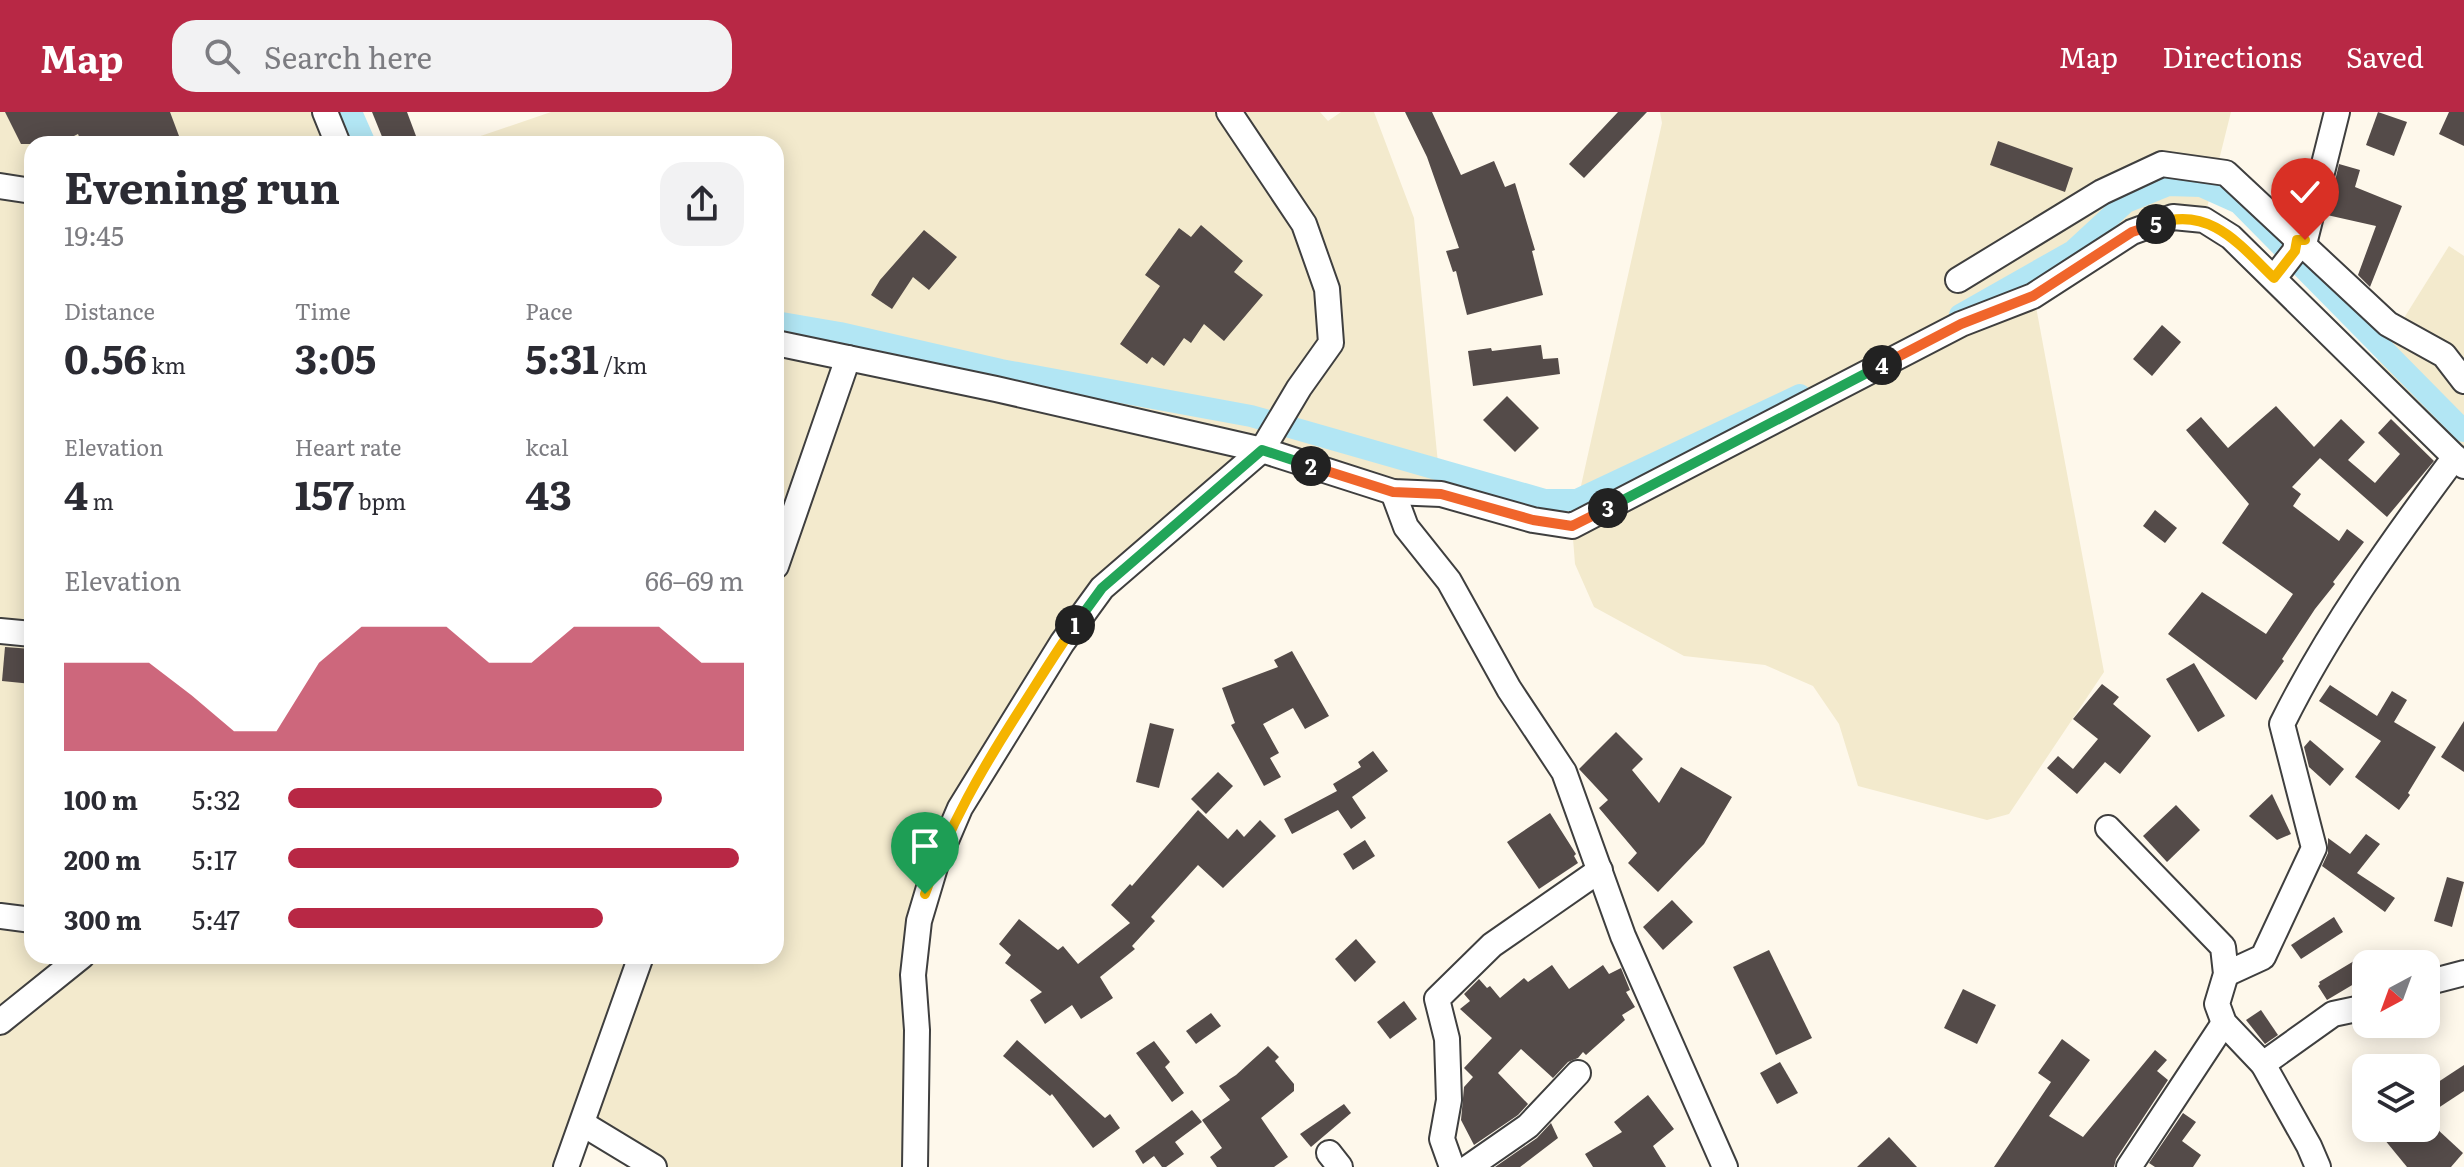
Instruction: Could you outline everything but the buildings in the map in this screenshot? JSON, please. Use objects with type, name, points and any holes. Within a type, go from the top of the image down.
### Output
[{"type":"street","points":[[325,112],[335,136]]},
{"type":"street","points":[[915,1167],[917,1030],[913,975],[919,921],[936,864],[960,808],[1062,643],[1102,588],[1273,431],[1331,343],[1327,289],[1304,224],[1229,112]]},
{"type":"street","points":[[2288,259],[2305,240],[2337,112]]},
{"type":"street","points":[[1958,280],[2102,192],[2162,164],[2226,173],[2288,259],[2459,462],[2409,518],[2312,668],[2282,724],[2314,848],[2263,957],[2226,974]]},
{"type":"street","points":[[0,186],[24,190]]},
{"type":"street","points":[[784,345],[1273,431],[1393,492],[1441,494],[1533,520],[1572,526],[1961,324],[2033,296],[2132,232],[2173,217],[2204,220],[2231,237],[2288,259],[2388,324],[2444,355],[2464,381]]},
{"type":"street","points":[[784,543],[848,358]]},
{"type":"street","points":[[1393,492],[1406,527],[1449,581],[1509,689],[1564,772],[1623,936],[1725,1167]]},
{"type":"street","points":[[0,631],[24,633]]},
{"type":"street","points":[[2108,828],[2223,947],[2226,974],[2217,1004],[2224,1023],[2263,1064],[2318,1167]]},
{"type":"street","points":[[1452,1167],[1442,1139],[1449,1100],[1447,1039],[1437,999],[1492,945],[1600,870]]},
{"type":"street","points":[[0,916],[24,919]]},
{"type":"street","points":[[0,1022],[72,964]]},
{"type":"street","points":[[566,1167],[638,964]]},
{"type":"street","points":[[2440,979],[2464,973]]},
{"type":"street","points":[[2263,1064],[2333,1014],[2352,1010]]},
{"type":"street","points":[[2129,1167],[2224,1023]]},
{"type":"street","points":[[1469,1167],[1528,1126],[1578,1073]]},
{"type":"street","points":[[583,1124],[654,1167]]},
{"type":"shaded area","points":[[0,112],[325,112],[335,136],[24,136],[24,964],[784,964],[784,136],[480,136],[551,112],[1320,112],[1328,121],[1341,112],[1374,112],[1414,218],[1441,494],[1262,450],[1062,643],[925,894],[915,1167],[654,1167],[583,1125],[566,1167],[0,1167]]},
{"type":"shaded area","points":[[1660,112],[2231,112],[2204,220],[2173,217],[2034,296],[2104,672],[2009,814],[1987,820],[1858,786],[1839,724],[1813,686],[1765,665],[1684,656],[1594,607],[1575,564],[1572,526],[1662,123]]},
{"type":"shaded area","points":[[2449,246],[2464,256],[2464,466],[2369,374]]},
{"type":"waterway","points":[[351,112],[362,136]]},
{"type":"waterway","points":[[1960,315],[2073,251],[2126,202],[2168,185],[2201,186],[2239,203],[2464,431]]},
{"type":"waterway","points":[[784,323],[1001,370],[1251,416],[1545,500],[1577,500],[1800,395]]},
{"type":"route","points":[[925,894],[960,808],[1062,643],[1102,588],[1262,450],[1393,492],[1441,494],[1533,520],[1572,526],[1961,324],[2033,296],[2132,232],[2173,217],[2204,220],[2231,237],[2274,278],[2295,251],[2297,240],[2305,240]]}]
